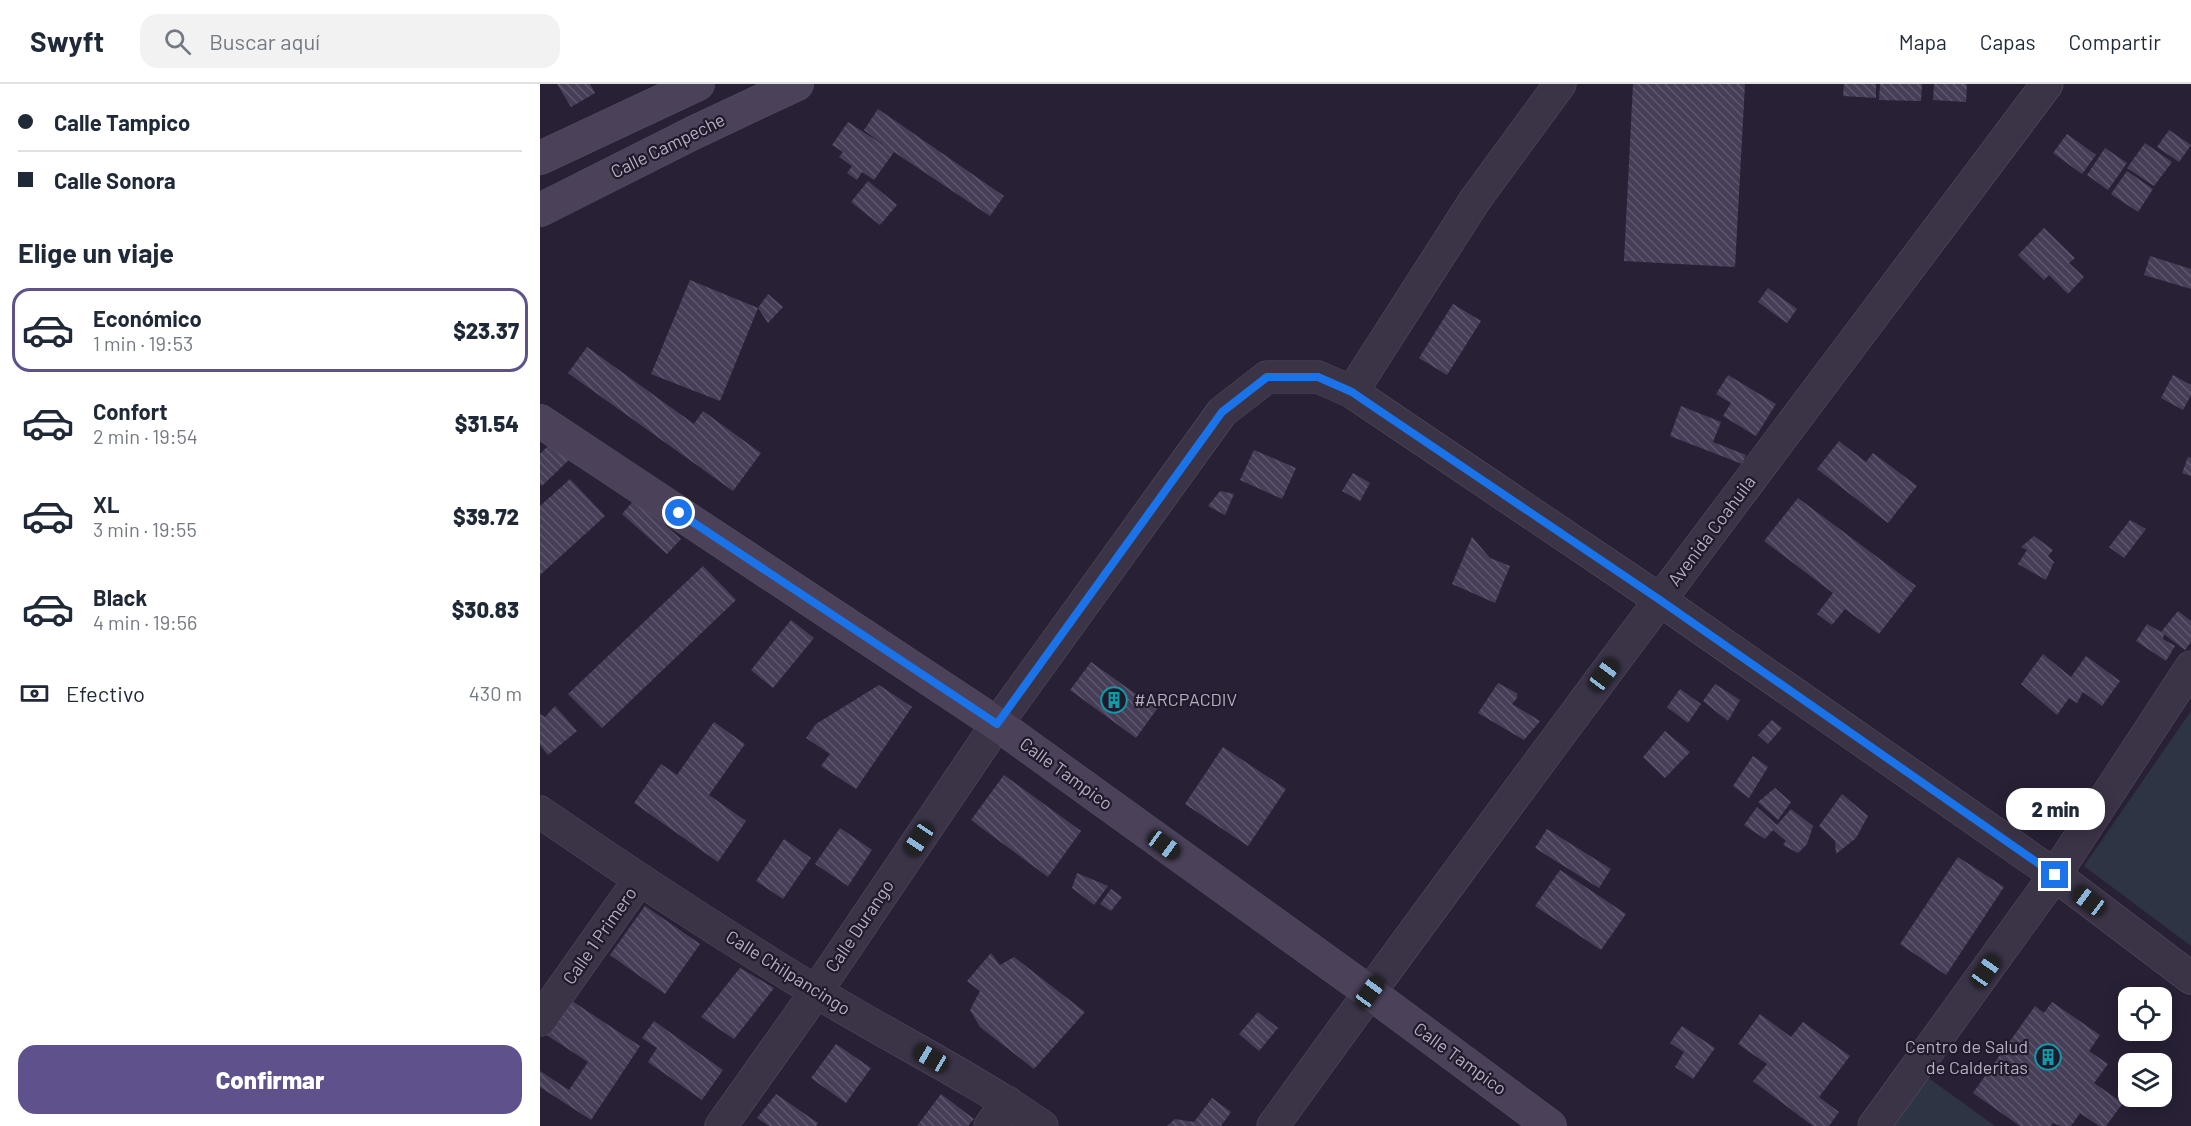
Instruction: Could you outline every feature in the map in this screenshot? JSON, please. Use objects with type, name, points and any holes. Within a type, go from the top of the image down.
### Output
[{"type":"street","points":[[540,158],[698,84]]},
{"type":"street","name":"Calle Campeche","points":[[540,210],[797,84]]},
{"type":"street","points":[[1560,84],[1475,200],[1352,392],[1660,600],[2055,875],[2191,978]]},
{"type":"street","name":"Avenida Coahuila","points":[[1273,1126],[1660,600],[2047,84]]},
{"type":"street","name":"Calle Durango","points":[[721,1126],[816,992],[997,724],[1222,412],[1267,377],[1318,377],[1352,392]]},
{"type":"street","name":"Calle Tampico","points":[[540,421],[997,724],[1370,992],[1550,1126]]},
{"type":"street","points":[[1874,1126],[2055,875],[2191,667]]},
{"type":"street","name":"Calle Chilpancingo","points":[[540,812],[639,880],[816,992],[998,1114],[1042,1126]]},
{"type":"street","name":"Calle 1 Primero","points":[[540,1020],[639,880]]},
{"type":"shaded area","points":[[2191,711],[2191,946],[2084,866]]},
{"type":"shaded area","points":[[1927,1077],[1995,1126],[1892,1126]]},
{"type":"building","points":[[557,84],[590,84],[595,93],[571,107]]},
{"type":"building","points":[[1633,84],[1745,84],[1735,267],[1624,261]]},
{"type":"building","points":[[1844,84],[1876,84],[1876,98],[1843,96]]},
{"type":"building","points":[[1880,84],[1922,84],[1921,101],[1879,100]]},
{"type":"building","points":[[1934,84],[1967,84],[1966,102],[1933,100]]},
{"type":"building","points":[[878,109],[1004,196],[990,216],[894,152],[874,180],[862,172],[857,180],[847,173],[852,166],[839,157],[843,152],[832,145],[848,122],[885,146],[864,130]]},
{"type":"building","points":[[2169,130],[2191,145],[2179,162],[2157,147]]},
{"type":"building","points":[[2067,134],[2096,155],[2082,174],[2053,153]]},
{"type":"building","points":[[2145,143],[2172,162],[2154,186],[2127,168]]},
{"type":"building","points":[[2105,148],[2127,163],[2108,190],[2087,175]]},
{"type":"building","points":[[2127,171],[2153,189],[2138,212],[2111,194]]},
{"type":"building","points":[[868,181],[897,205],[880,225],[851,202]]},
{"type":"building","points":[[2044,228],[2075,258],[2069,263],[2084,277],[2068,294],[2049,275],[2044,280],[2018,255]]},
{"type":"building","points":[[2150,256],[2191,269],[2191,289],[2144,275]]},
{"type":"building","points":[[690,280],[758,308],[720,401],[651,374]]},
{"type":"building","points":[[1768,288],[1797,309],[1787,323],[1758,302]]},
{"type":"building","points":[[768,294],[783,307],[768,323],[758,308]]},
{"type":"building","points":[[1453,304],[1481,321],[1447,375],[1419,358]]},
{"type":"building","points":[[587,347],[694,424],[703,411],[761,453],[733,491],[568,373]]},
{"type":"building","points":[[1728,375],[1776,404],[1756,436],[1723,416],[1731,403],[1716,394]]},
{"type":"building","points":[[2173,375],[2191,385],[2191,395],[2183,410],[2161,398]]},
{"type":"building","points":[[1681,406],[1721,422],[1713,442],[1746,455],[1742,464],[1670,436]]},
{"type":"building","points":[[557,437],[574,455],[542,486],[540,484],[540,454]]},
{"type":"building","points":[[1839,441],[1866,462],[1873,453],[1917,486],[1888,523],[1817,469]]},
{"type":"building","points":[[1254,450],[1296,468],[1282,499],[1240,480]]},
{"type":"building","points":[[2188,457],[2191,458],[2191,476],[2182,473]]},
{"type":"building","points":[[1353,473],[1370,483],[1360,501],[1342,491]]},
{"type":"building","points":[[570,479],[605,516],[540,575],[540,506]]},
{"type":"building","points":[[1220,491],[1234,494],[1225,515],[1208,506]]},
{"type":"building","points":[[1798,498],[1916,586],[1879,634],[1845,609],[1832,625],[1817,614],[1833,593],[1764,541]]},
{"type":"building","points":[[635,499],[681,539],[667,554],[622,514]]},
{"type":"building","points":[[2130,520],[2146,529],[2124,558],[2109,547]]},
{"type":"building","points":[[2034,536],[2053,550],[2048,556],[2054,562],[2046,580],[2018,564],[2027,550],[2021,547]]},
{"type":"building","points":[[1472,537],[1490,558],[1510,566],[1495,603],[1452,584]]},
{"type":"building","points":[[703,566],[736,600],[602,728],[568,694]]},
{"type":"building","points":[[2178,611],[2191,621],[2191,642],[2185,650],[2164,634],[2163,639],[2175,646],[2166,661],[2136,641],[2147,624],[2161,632]]},
{"type":"building","points":[[791,620],[814,638],[773,688],[751,670]]},
{"type":"building","points":[[2043,654],[2071,677],[2086,656],[2120,681],[2102,706],[2083,692],[2077,703],[2069,698],[2057,715],[2021,684]]},
{"type":"building","name":"#ARCPACDIV","points":[[1091,662],[1157,709],[1136,738],[1070,690]]},
{"type":"building","points":[[1498,683],[1518,694],[1512,704],[1540,721],[1524,740],[1478,713]]},
{"type":"building","points":[[1715,684],[1740,700],[1728,721],[1703,701]]},
{"type":"building","points":[[879,685],[912,707],[856,789],[821,766],[830,754],[806,738],[816,724]]},
{"type":"building","points":[[1680,689],[1701,704],[1688,723],[1667,707]]},
{"type":"building","points":[[555,706],[577,731],[548,755],[540,745],[540,714],[545,717]]},
{"type":"building","points":[[1772,720],[1782,728],[1768,744],[1758,735]]},
{"type":"building","points":[[714,722],[745,744],[709,795],[746,821],[718,862],[634,803],[661,764],[677,775]]},
{"type":"building","points":[[1665,731],[1690,752],[1665,778],[1643,757]]},
{"type":"building","points":[[1223,747],[1286,789],[1248,846],[1185,804]]},
{"type":"building","points":[[1753,756],[1768,767],[1749,798],[1733,786]]},
{"type":"building","points":[[1004,775],[1081,831],[1048,877],[971,820]]},
{"type":"building","points":[[1775,788],[1791,802],[1778,820],[1758,802]]},
{"type":"building","points":[[1842,794],[1868,816],[1856,838],[1836,854],[1835,841],[1819,826]]},
{"type":"building","points":[[1757,807],[1777,825],[1791,809],[1813,826],[1807,844],[1798,853],[1783,845],[1786,841],[1773,830],[1765,839],[1744,825]]},
{"type":"building","points":[[840,828],[872,850],[848,886],[815,864]]},
{"type":"building","points":[[1547,829],[1611,869],[1599,888],[1535,848]]},
{"type":"building","points":[[784,839],[811,858],[783,899],[756,881]]},
{"type":"building","points":[[1958,857],[2004,887],[1946,975],[1900,944]]},
{"type":"building","points":[[1560,870],[1626,914],[1601,950],[1535,906]]},
{"type":"building","points":[[1077,873],[1108,886],[1094,905],[1072,888]]},
{"type":"building","points":[[1111,889],[1122,897],[1111,911],[1100,904]]},
{"type":"building","points":[[645,906],[700,944],[665,994],[610,955]]},
{"type":"building","points":[[991,953],[1000,965],[1014,957],[1085,1012],[1034,1069],[980,1027],[970,1010],[980,991],[967,981]]},
{"type":"building","points":[[740,968],[774,988],[734,1039],[701,1017]]},
{"type":"building","points":[[569,999],[640,1046],[591,1120],[540,1087],[540,1071],[569,1090],[588,1062],[545,1034]]},
{"type":"building","name":"Centro de Salud de Calderitas","points":[[2052,1002],[2100,1035],[2089,1051],[2108,1064],[2094,1083],[2118,1100],[2118,1107],[2120,1107],[2106,1126],[2099,1126],[2080,1113],[2071,1126],[2053,1123],[2051,1126],[2020,1126],[1973,1093],[2035,1006],[2044,1013]]},
{"type":"building","points":[[1258,1012],[1278,1028],[1259,1051],[1239,1034]]},
{"type":"building","points":[[1760,1014],[1791,1037],[1803,1022],[1850,1056],[1819,1097],[1839,1112],[1829,1126],[1813,1126],[1753,1081],[1767,1064],[1738,1044]]},
{"type":"building","points":[[654,1021],[723,1070],[702,1100],[648,1062],[657,1048],[642,1038]]},
{"type":"building","points":[[1682,1026],[1715,1048],[1693,1079],[1675,1067],[1684,1052],[1670,1043]]},
{"type":"building","points":[[836,1044],[871,1068],[846,1103],[811,1078]]},
{"type":"building","points":[[776,1094],[818,1123],[816,1126],[769,1126],[757,1118]]},
{"type":"building","points":[[941,1094],[974,1119],[968,1126],[917,1126]]},
{"type":"building","points":[[1212,1098],[1231,1112],[1221,1126],[1167,1126],[1175,1119],[1194,1122]]},
{"type":"place","name":"#ARCPACDIV","points":[[1114,700]]},
{"type":"place","name":"Centro de Salud de Calderitas","points":[[2048,1057]]},
{"type":"route","points":[[679,513],[997,724],[1222,412],[1267,377],[1318,377],[1352,392],[1660,600],[2055,875]]}]
